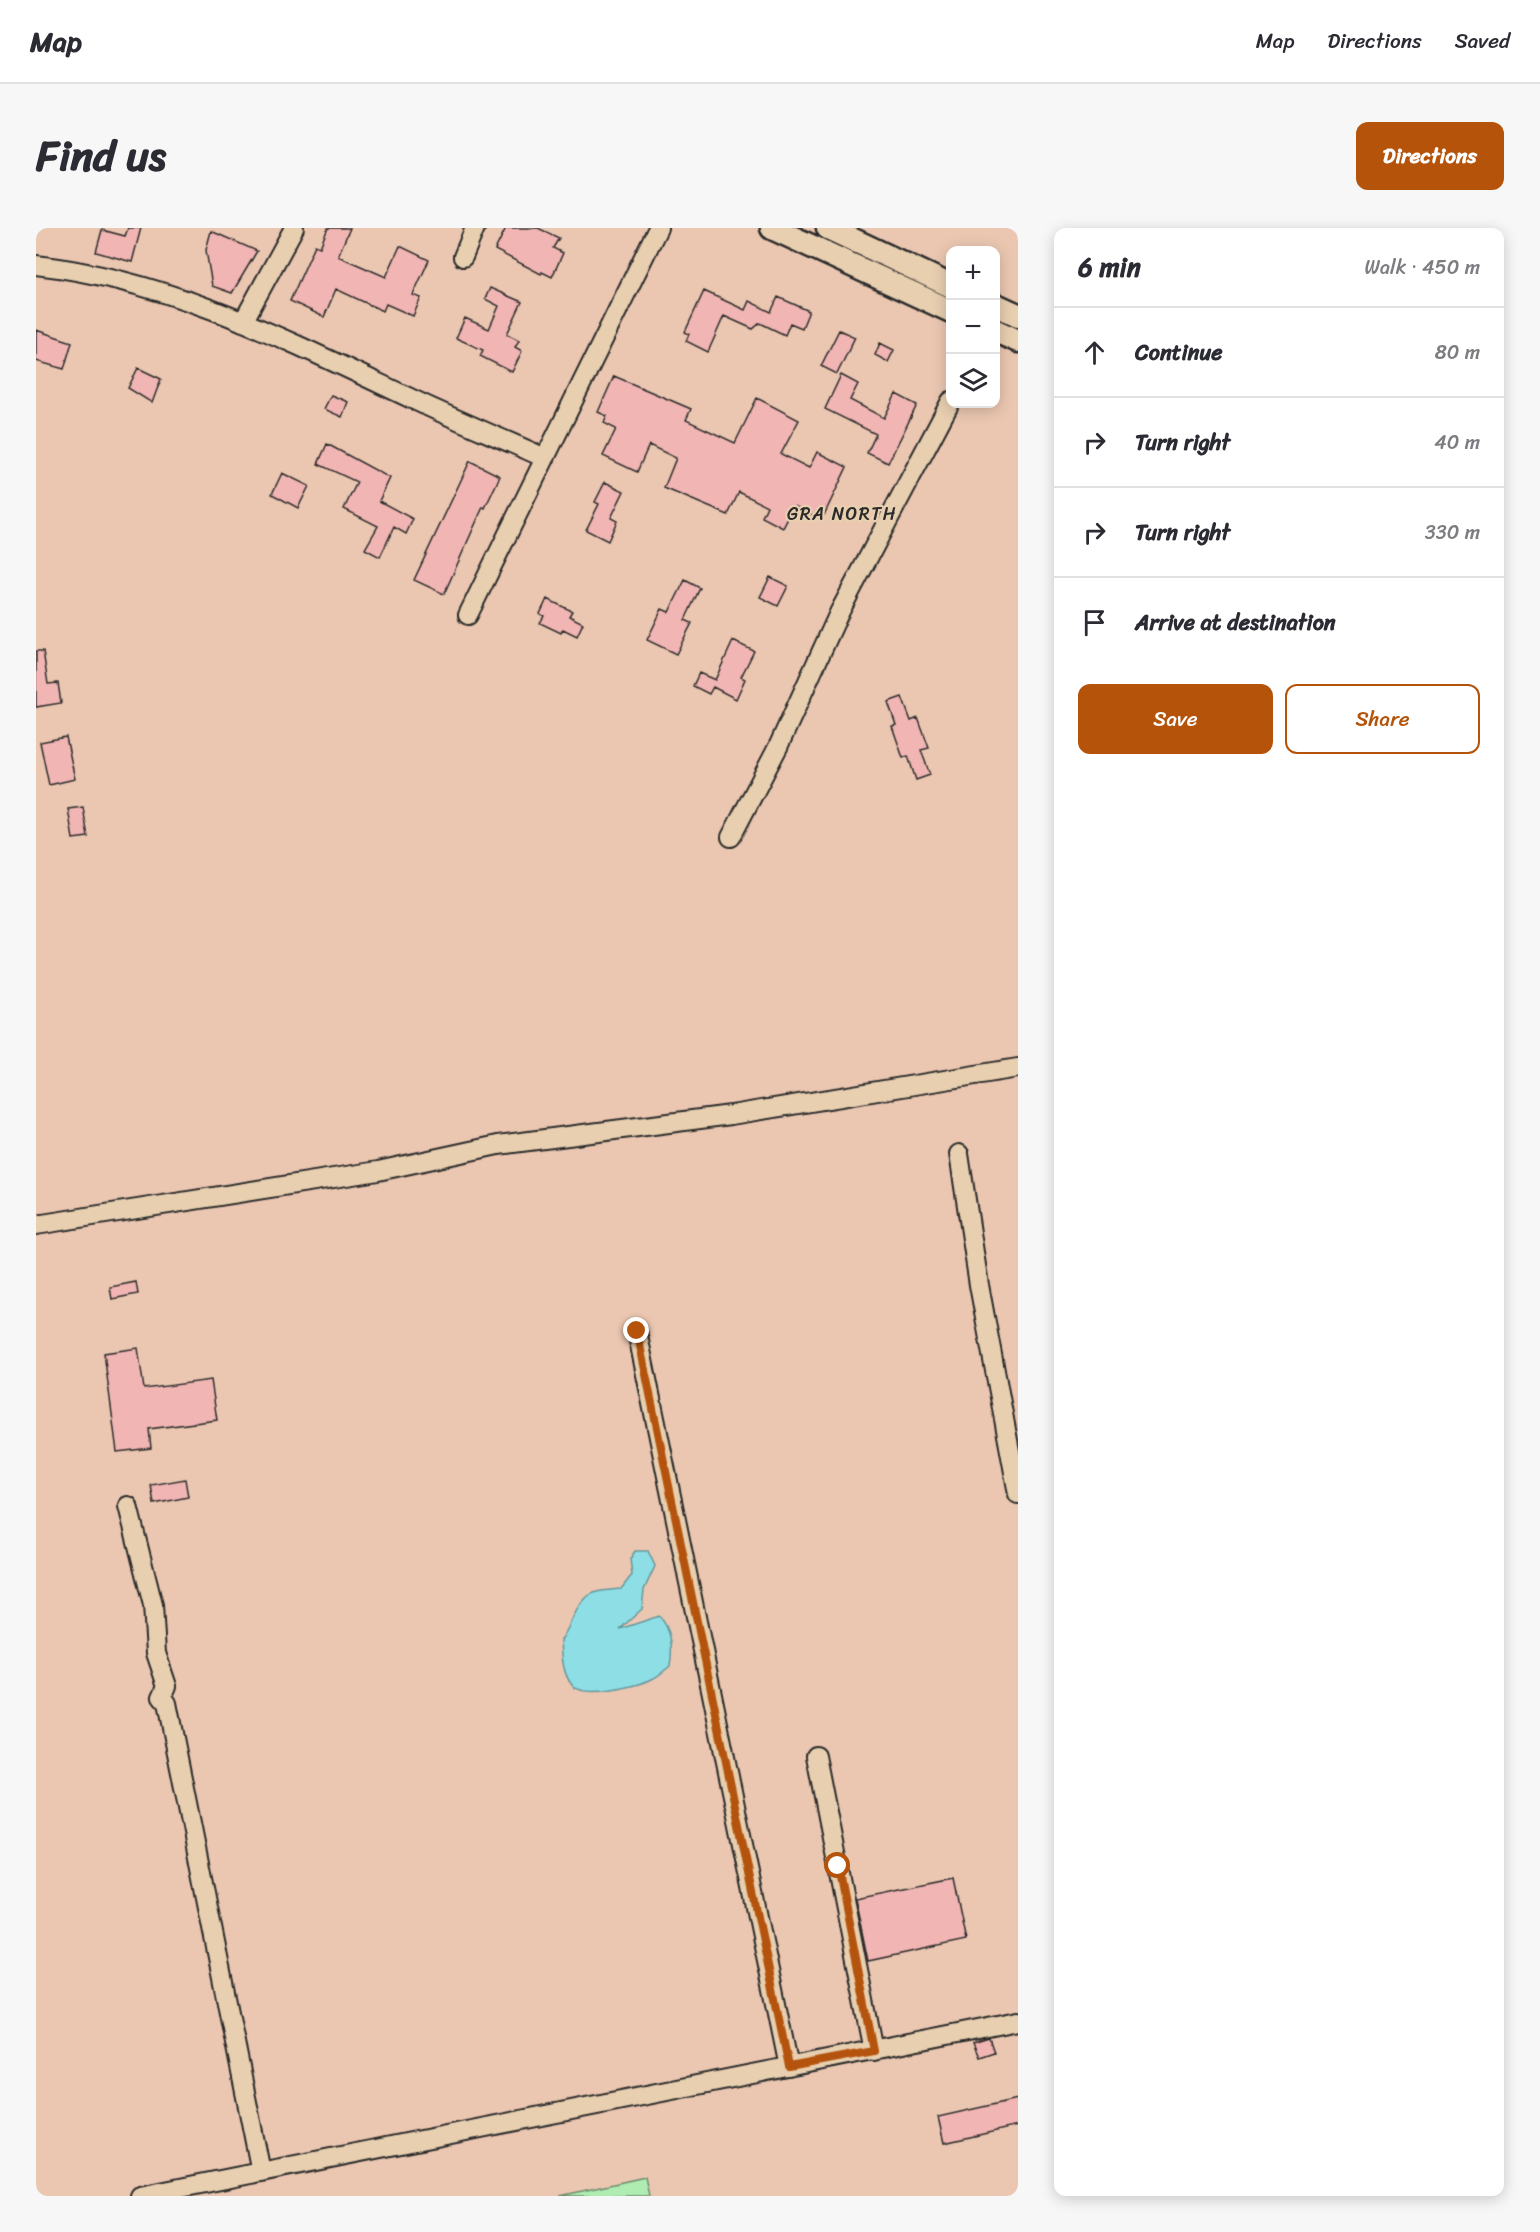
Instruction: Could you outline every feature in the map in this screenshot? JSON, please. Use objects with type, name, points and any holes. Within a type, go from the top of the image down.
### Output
[{"type":"main road","points":[[772,228],[946,308]]},
{"type":"main road","points":[[828,228],[946,284]]},
{"type":"main road","points":[[1000,307],[1018,315]]},
{"type":"main road","points":[[1000,332],[1018,341]]},
{"type":"street","points":[[243,322],[294,228]]},
{"type":"street","points":[[463,257],[476,228]]},
{"type":"street","points":[[468,615],[658,228]]},
{"type":"street","points":[[36,265],[128,282],[201,304],[323,355],[413,400],[546,458]]},
{"type":"street","points":[[730,837],[778,747],[839,614],[947,408]]},
{"type":"street","points":[[36,1225],[378,1171],[498,1145],[731,1115],[1018,1068]]},
{"type":"street","points":[[959,1154],[979,1285],[1018,1489]]},
{"type":"street","points":[[637,1331],[789,2067]]},
{"type":"street","points":[[128,1506],[153,1605],[156,1653],[167,1686],[162,1697],[167,1703],[261,2172]]},
{"type":"street","points":[[816,1756],[874,2051]]},
{"type":"street","points":[[140,2196],[1018,2021]]},
{"type":"green space","points":[[645,2177],[649,2196],[560,2196]]},
{"type":"water","points":[[635,1551],[648,1551],[655,1566],[644,1590],[642,1609],[620,1629],[659,1616],[667,1627],[670,1639],[670,1666],[655,1678],[635,1685],[599,1691],[578,1689],[572,1685],[566,1675],[561,1640],[585,1599],[597,1592],[621,1589],[632,1575],[630,1559]]},
{"type":"building","points":[[128,228],[141,228],[132,262],[96,252],[102,230],[125,236]]},
{"type":"building","points":[[328,228],[350,228],[338,256],[386,277],[400,246],[429,260],[413,295],[421,298],[413,316],[386,304],[383,311],[336,289],[324,317],[290,301],[315,245],[320,247]]},
{"type":"building","points":[[506,228],[538,228],[559,238],[553,248],[563,253],[552,277],[542,272],[541,274],[495,250]]},
{"type":"building","points":[[211,231],[257,251],[232,293],[212,286],[206,250]]},
{"type":"building","points":[[490,288],[522,302],[507,334],[519,340],[515,347],[522,351],[512,372],[480,356],[483,350],[456,338],[465,318],[489,329],[499,306],[485,299]]},
{"type":"building","points":[[704,291],[745,310],[749,301],[771,312],[778,297],[809,311],[802,328],[790,323],[785,335],[760,323],[753,329],[724,316],[708,352],[686,341],[689,334],[685,332]]},
{"type":"building","points":[[36,330],[72,342],[64,369],[36,361]]},
{"type":"building","points":[[839,330],[855,337],[837,374],[821,366]]},
{"type":"building","points":[[880,343],[894,350],[888,362],[875,355]]},
{"type":"building","points":[[138,368],[161,379],[152,403],[128,388]]},
{"type":"building","points":[[841,375],[858,384],[850,400],[884,418],[896,394],[917,405],[888,463],[867,453],[876,434],[825,409]]},
{"type":"building","points":[[614,376],[691,409],[686,420],[735,443],[757,398],[799,420],[781,454],[809,468],[817,452],[847,467],[824,515],[818,512],[815,516],[794,506],[783,528],[762,517],[767,506],[739,492],[728,515],[664,488],[676,458],[649,445],[637,472],[603,456],[616,429],[604,423],[607,416],[598,412]]},
{"type":"building","points":[[331,395],[348,402],[342,417],[324,409]]},
{"type":"building","points":[[327,444],[390,478],[379,501],[413,519],[406,534],[394,527],[380,557],[365,549],[378,526],[344,509],[357,482],[318,464]]},
{"type":"building","points":[[470,461],[500,476],[485,508],[483,507],[444,594],[414,580]]},
{"type":"building","points":[[282,473],[309,486],[298,508],[272,494]]},
{"type":"building","points":[[605,482],[624,491],[611,518],[617,521],[608,541],[586,530],[599,504],[595,502]]},
{"type":"building","points":[[770,577],[788,586],[778,606],[760,597]]},
{"type":"building","points":[[685,580],[700,588],[685,620],[692,623],[676,654],[647,640],[662,609],[669,612]]},
{"type":"building","points":[[547,599],[572,611],[569,616],[583,623],[577,636],[563,629],[561,633],[540,623],[544,616],[540,614]]},
{"type":"building","points":[[733,641],[754,651],[741,677],[745,679],[736,699],[713,687],[709,694],[693,686],[699,673],[715,680]]},
{"type":"building","points":[[36,651],[43,651],[48,684],[58,683],[61,703],[36,707]]},
{"type":"building","points":[[902,697],[911,721],[918,718],[929,748],[921,750],[930,775],[916,780],[908,756],[903,758],[892,726],[896,725],[888,702]]},
{"type":"building","points":[[66,737],[75,779],[49,785],[40,742]]},
{"type":"building","points":[[83,807],[88,837],[73,839],[68,809]]},
{"type":"building","points":[[136,1282],[138,1294],[112,1299],[110,1287]]},
{"type":"building","points":[[138,1348],[144,1389],[211,1380],[217,1420],[149,1429],[151,1448],[117,1452],[104,1353]]},
{"type":"building","points":[[185,1479],[188,1497],[154,1504],[151,1485]]},
{"type":"building","points":[[953,1878],[966,1940],[868,1961],[855,1898]]},
{"type":"building","points":[[989,2038],[994,2052],[979,2057],[973,2043]]},
{"type":"building","points":[[1018,2099],[1018,2126],[944,2143],[938,2117]]},
{"type":"district","name":"GRA NORTH","points":[[842,514]]},
{"type":"route","points":[[637,1331],[690,1583],[749,1884],[789,2067],[874,2051],[838,1866]]}]
